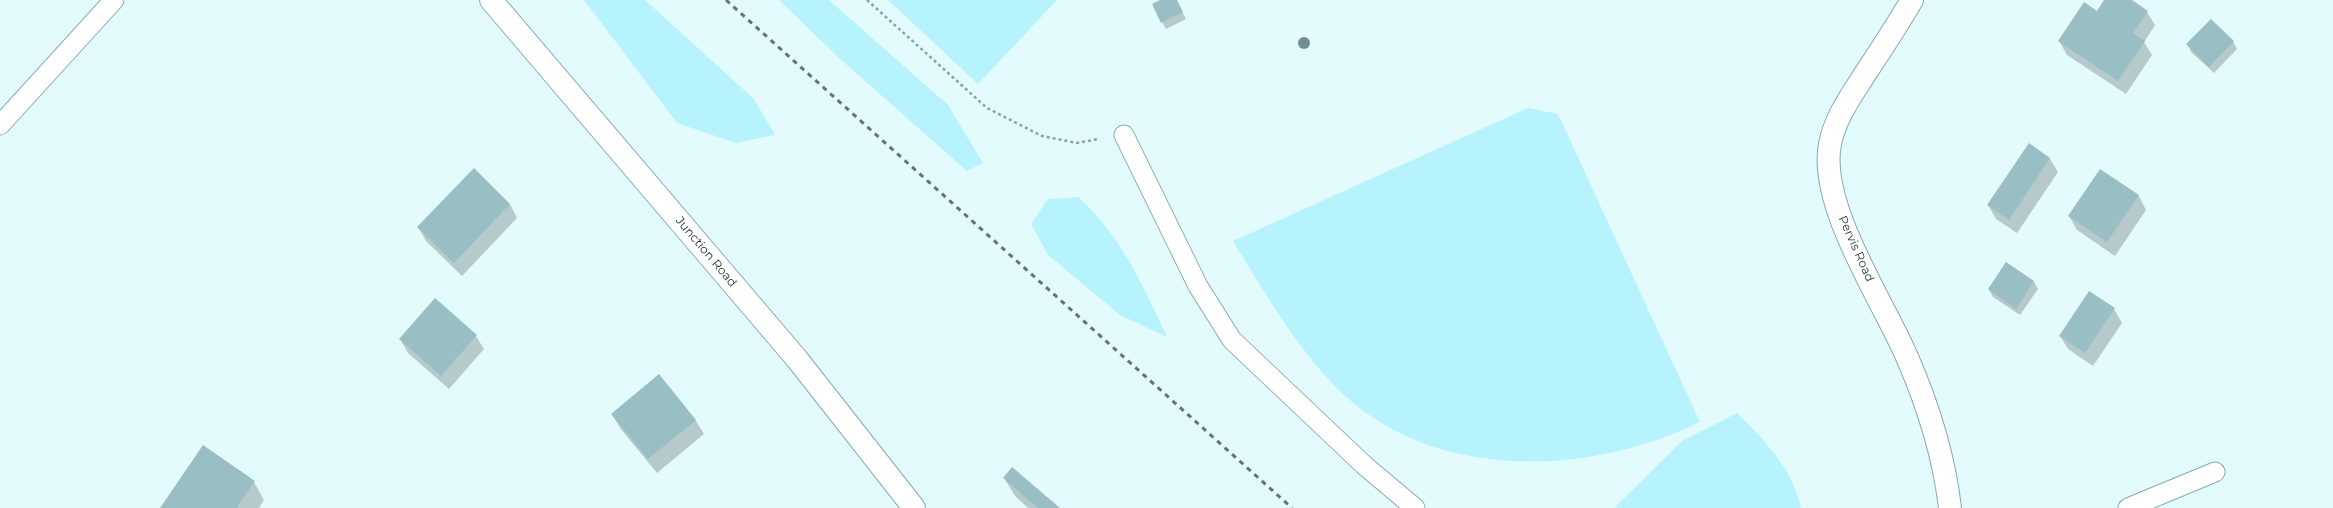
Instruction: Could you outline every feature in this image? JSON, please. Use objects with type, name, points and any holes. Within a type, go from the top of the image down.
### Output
[{"type":"street","name":"Junction Road","points":[[491,0],[797,359],[914,508]]},
{"type":"street","name":"Pervis Road","points":[[1912,0],[1839,116],[1830,144],[1829,176],[1837,206],[1860,264],[1907,356],[1929,412],[1936,435],[1950,508]]},
{"type":"lane","points":[[0,125],[114,0]]},
{"type":"lane","points":[[1124,135],[1198,286],[1232,340],[1364,465],[1415,508]]},
{"type":"lane","points":[[2128,508],[2215,472]]},
{"type":"path","points":[[867,0],[987,108],[1042,136],[1077,143],[1124,135]]},
{"type":"shaded area","points":[[584,0],[645,0],[754,99],[775,135],[736,143],[677,123]]},
{"type":"shaded area","points":[[779,0],[829,0],[948,105],[983,163],[967,171],[839,58]]},
{"type":"shaded area","points":[[888,0],[1057,0],[978,84]]},
{"type":"shaded area","points":[[1528,108],[1558,114],[1700,422],[1655,441],[1607,454],[1557,461],[1508,461],[1459,454],[1412,439],[1369,415],[1331,382],[1303,349],[1291,332],[1233,241]]},
{"type":"shaded area","points":[[1078,197],[1093,212],[1119,244],[1140,280],[1167,337],[1120,315],[1048,255],[1031,224],[1048,199]]},
{"type":"shaded area","points":[[1737,413],[1767,444],[1776,456],[1791,481],[1801,508],[1614,508],[1682,441]]},
{"type":"building","points":[[1160,0],[1177,0],[1183,12],[1161,23],[1152,4]]},
{"type":"building","points":[[2104,0],[2132,0],[2148,11],[2133,33],[2145,41],[2118,81],[2058,41],[2084,2],[2097,11]]},
{"type":"building","points":[[2211,19],[2234,41],[2209,67],[2186,44]]},
{"type":"building","points":[[2029,143],[2050,158],[2009,220],[1987,205]]},
{"type":"building","points":[[474,168],[510,204],[454,263],[417,227]]},
{"type":"building","points":[[2100,169],[2139,195],[2107,242],[2068,216]]},
{"type":"building","points":[[2006,262],[2034,281],[2016,309],[1988,289]]},
{"type":"building","points":[[2089,291],[2115,308],[2085,353],[2059,336]]},
{"type":"building","points":[[435,298],[477,335],[441,376],[399,339]]},
{"type":"building","points":[[659,374],[696,420],[648,459],[611,414]]},
{"type":"building","points":[[203,445],[255,481],[236,508],[160,508]]},
{"type":"building","points":[[1012,467],[1060,508],[1038,508],[1003,478]]},
{"type":"railway","points":[[726,0],[1292,508]]}]
